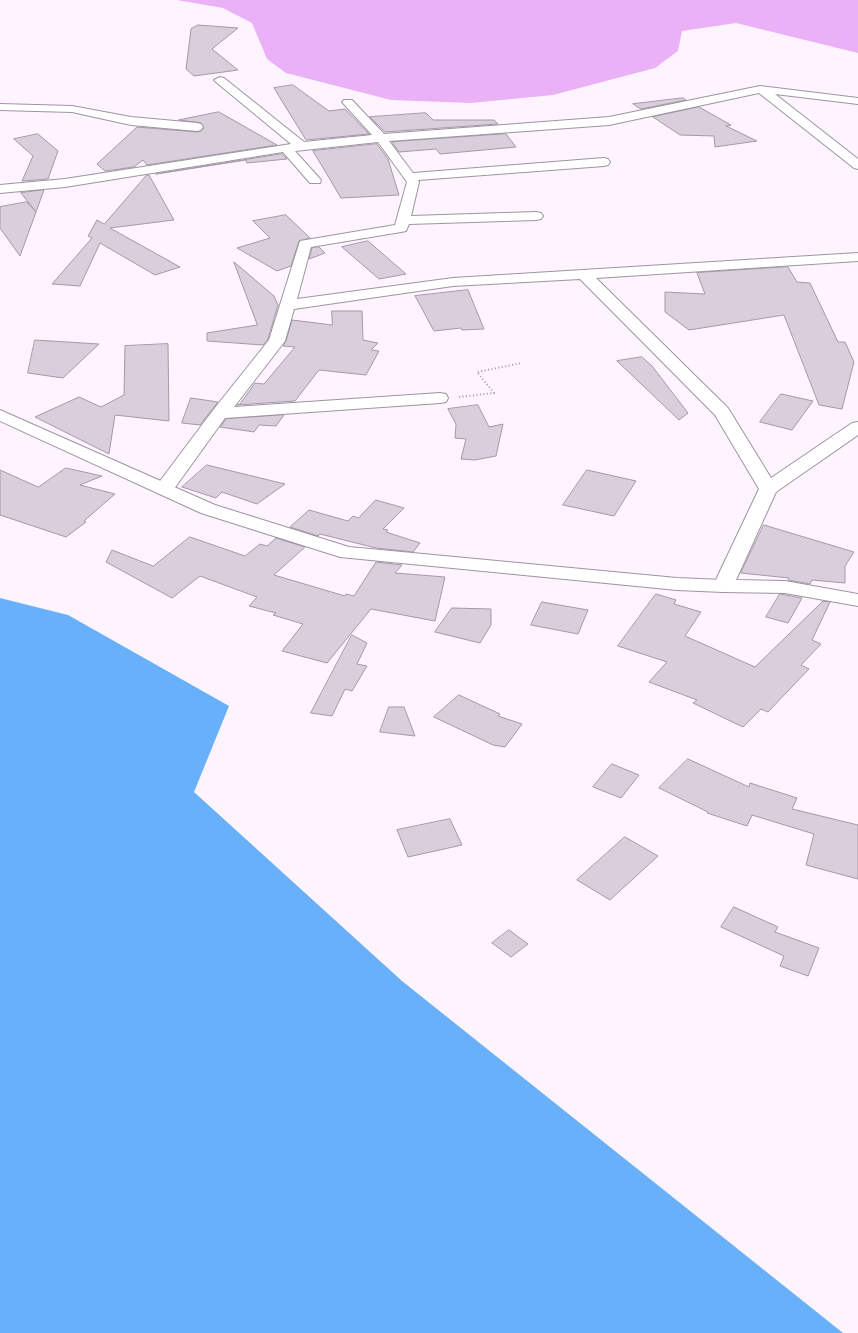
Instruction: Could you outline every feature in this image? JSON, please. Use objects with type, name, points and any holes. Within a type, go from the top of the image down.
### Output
[{"type":"street","points":[[220,80],[301,146]]},
{"type":"street","points":[[0,189],[66,183],[301,146],[381,138],[609,120],[760,89],[858,101]]},
{"type":"street","points":[[760,89],[858,165]]},
{"type":"street","points":[[164,489],[220,413],[277,341],[305,244],[401,228],[413,182],[381,138],[348,102]]},
{"type":"street","points":[[0,107],[72,109],[131,121],[197,126]]},
{"type":"street","points":[[286,148],[315,180]]},
{"type":"street","points":[[409,177],[604,162]]},
{"type":"street","points":[[403,220],[536,216]]},
{"type":"street","points":[[288,305],[453,282],[854,257],[858,273]]},
{"type":"street","points":[[584,274],[722,412],[768,489]]},
{"type":"street","points":[[220,413],[440,398]]},
{"type":"street","points":[[0,415],[208,509],[347,553],[677,584],[786,587],[858,600]]},
{"type":"street","points":[[723,586],[768,489],[858,427]]},
{"type":"path","points":[[440,398],[494,393],[477,372],[522,363]]},
{"type":"shaded area","points":[[177,0],[858,0],[858,53],[736,23],[682,31],[678,51],[655,68],[553,95],[471,103],[391,100],[286,73],[267,59],[252,23],[223,8]]},
{"type":"water","points":[[0,598],[68,615],[229,706],[194,792],[402,981],[843,1333],[0,1333]]},
{"type":"building","points":[[198,25],[238,28],[212,49],[238,70],[194,76],[186,69],[191,29]]},
{"type":"building","points":[[293,85],[329,111],[345,109],[369,134],[306,140],[274,88]]},
{"type":"building","points":[[683,98],[686,100],[641,109],[633,104]]},
{"type":"building","points":[[699,107],[731,125],[726,126],[757,141],[715,147],[714,136],[680,135],[653,117]]},
{"type":"building","points":[[219,112],[277,145],[147,165],[143,160],[134,167],[105,171],[97,164],[137,127],[197,132],[204,128],[201,123],[179,120]]},
{"type":"building","points":[[426,113],[433,120],[494,120],[498,124],[385,132],[370,117]]},
{"type":"building","points":[[38,134],[58,151],[48,179],[22,181],[33,156],[14,139]]},
{"type":"building","points":[[506,134],[516,147],[440,154],[436,149],[399,152],[392,142]]},
{"type":"building","points":[[377,144],[388,159],[399,195],[341,198],[313,151]]},
{"type":"building","points":[[282,154],[287,159],[247,163],[246,160],[156,174]]},
{"type":"building","points":[[147,175],[149,175],[174,220],[110,228],[180,267],[155,275],[100,243],[80,286],[52,284],[92,238],[88,236],[97,220],[104,224]]},
{"type":"building","points":[[44,190],[36,212],[21,193]]},
{"type":"building","points":[[27,202],[36,212],[20,256],[0,228],[0,207]]},
{"type":"building","points":[[286,215],[310,238],[299,241],[291,266],[277,271],[237,248],[270,238],[253,221]]},
{"type":"building","points":[[368,241],[406,274],[379,279],[342,247]]},
{"type":"building","points":[[319,247],[325,253],[309,259],[312,248]]},
{"type":"building","points":[[234,262],[274,296],[278,305],[268,339],[263,345],[207,341],[207,333],[257,325]]},
{"type":"building","points":[[788,267],[797,282],[810,283],[838,342],[845,342],[854,362],[842,409],[819,405],[784,315],[689,330],[665,312],[665,292],[705,294],[697,273]]},
{"type":"building","points":[[468,290],[484,329],[462,330],[461,328],[434,331],[415,296]]},
{"type":"building","points":[[332,311],[362,311],[363,340],[378,343],[371,350],[379,351],[366,375],[319,370],[295,401],[237,405],[240,404],[255,383],[264,384],[295,347],[283,346],[292,320],[332,325]]},
{"type":"building","points":[[35,340],[99,344],[63,378],[28,373]]},
{"type":"building","points":[[168,344],[169,421],[115,415],[109,454],[35,417],[79,397],[101,407],[124,395],[125,346]]},
{"type":"building","points":[[642,357],[652,366],[688,413],[679,420],[617,361]]},
{"type":"building","points":[[781,394],[813,401],[792,430],[760,422]]},
{"type":"building","points":[[191,398],[218,402],[200,425],[182,423]]},
{"type":"building","points":[[478,405],[489,427],[503,424],[496,456],[475,460],[461,459],[466,439],[455,438],[456,424],[448,409]]},
{"type":"building","points":[[284,415],[276,426],[259,425],[254,432],[220,427],[226,419]]},
{"type":"building","points":[[207,465],[285,484],[257,504],[222,492],[216,498],[182,487]]},
{"type":"building","points":[[66,468],[102,476],[80,485],[115,494],[84,521],[86,522],[66,537],[0,515],[0,470],[38,487]]},
{"type":"building","points":[[587,470],[636,481],[614,516],[563,505]]},
{"type":"building","points":[[376,500],[404,508],[383,529],[388,530],[386,532],[420,543],[413,552],[376,548],[320,534],[318,536],[290,527],[309,510],[348,521],[353,516],[358,518]]},
{"type":"building","points":[[764,525],[854,552],[845,566],[845,583],[812,580],[810,584],[788,580],[789,578],[741,573]]},
{"type":"building","points":[[190,537],[245,556],[260,544],[267,546],[276,538],[305,547],[274,575],[345,596],[346,594],[354,596],[376,562],[402,565],[395,573],[445,577],[435,621],[371,609],[327,663],[282,651],[303,624],[273,615],[276,613],[249,606],[257,597],[200,576],[172,598],[106,562],[112,550],[153,566]]},
{"type":"building","points":[[656,594],[676,600],[674,604],[701,612],[685,636],[755,667],[823,601],[830,602],[812,640],[821,644],[801,665],[809,669],[768,712],[761,709],[743,727],[693,703],[697,700],[649,682],[667,662],[618,646]]},
{"type":"building","points":[[780,594],[802,598],[788,623],[766,617]]},
{"type":"building","points":[[542,602],[588,610],[578,634],[531,625]]},
{"type":"building","points":[[452,608],[491,609],[491,625],[480,643],[435,632]]},
{"type":"building","points":[[352,635],[367,643],[357,664],[367,666],[352,691],[345,689],[332,716],[311,713]]},
{"type":"building","points":[[459,695],[500,714],[498,716],[522,724],[505,747],[493,745],[434,717]]},
{"type":"building","points":[[389,707],[404,707],[415,736],[380,732]]},
{"type":"building","points":[[688,759],[749,787],[750,783],[797,798],[792,809],[858,825],[858,879],[806,865],[814,834],[752,815],[747,826],[707,813],[708,812],[659,788]]},
{"type":"building","points":[[612,764],[639,775],[621,798],[593,787]]},
{"type":"building","points":[[450,819],[462,845],[408,857],[397,830]]},
{"type":"building","points":[[625,837],[658,856],[610,900],[577,880]]},
{"type":"building","points":[[734,907],[778,927],[775,932],[819,948],[808,976],[780,966],[784,956],[721,927]]},
{"type":"building","points":[[509,930],[528,944],[511,957],[492,943]]}]
